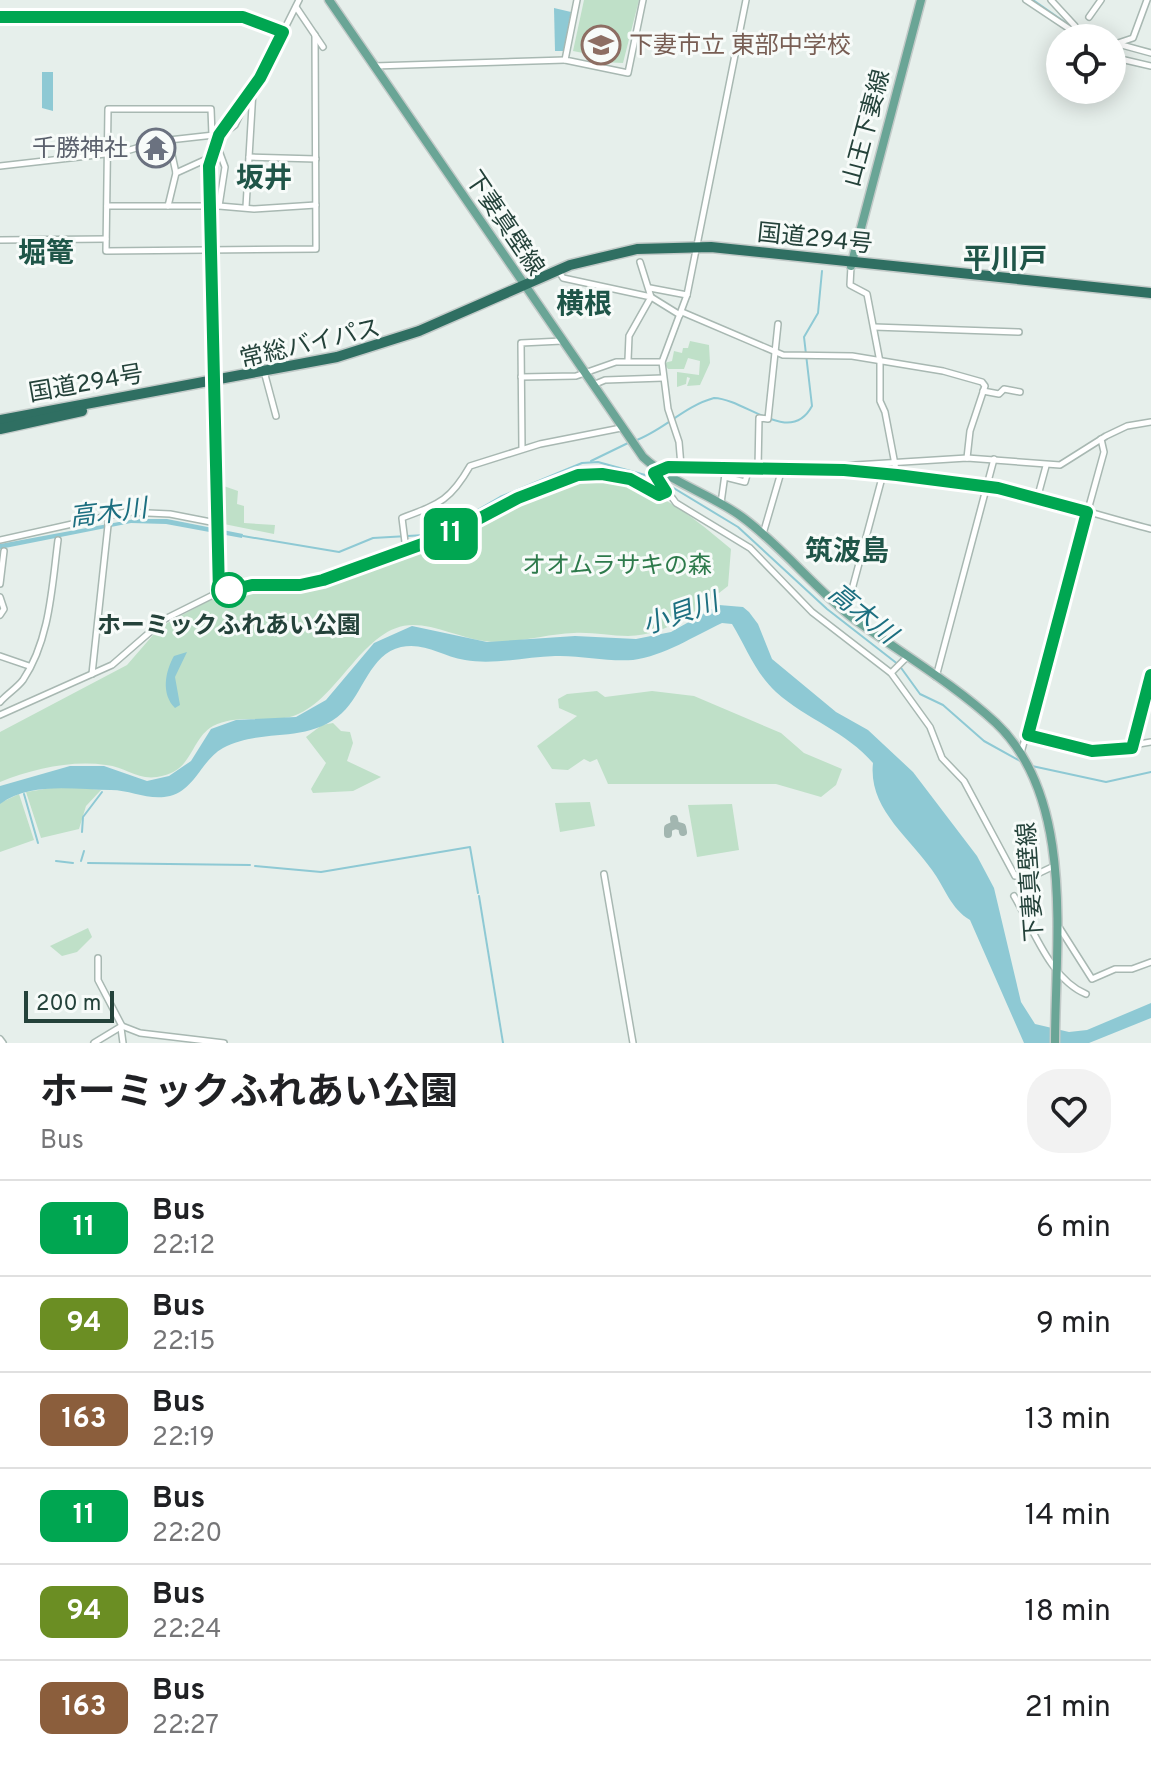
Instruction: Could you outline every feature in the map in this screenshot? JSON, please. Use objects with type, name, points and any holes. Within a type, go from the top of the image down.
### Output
[{"type":"highway","name":"国道294号","points":[[524,286],[560,273],[638,254],[696,249]]},
{"type":"highway","name":"国道294号","points":[[483,303],[570,265],[613,254],[696,249],[1151,296]]},
{"type":"highway","name":"常総バイパス","points":[[180,386],[265,375],[384,348],[524,286]]},
{"type":"highway","name":"常総バイパス","points":[[95,405],[315,362],[372,347],[483,303]]},
{"type":"highway","name":"国道294号","points":[[95,405],[180,386]]},
{"type":"highway","points":[[0,422],[95,405]]},
{"type":"main road","name":"下妻真壁線","points":[[329,0],[630,442],[656,475],[721,503],[763,534],[846,612],[996,723],[1022,754],[1049,824],[1056,866],[1055,1043]]},
{"type":"main road","name":"山王下妻線","points":[[852,264],[921,0]]},
{"type":"street","points":[[565,60],[577,0]]},
{"type":"street","points":[[374,66],[565,60],[628,73],[643,0]]},
{"type":"street","points":[[681,466],[680,446],[670,417],[662,362],[687,295],[746,0]]},
{"type":"street","points":[[1026,0],[1062,24]]},
{"type":"street","points":[[1051,0],[1073,24]]},
{"type":"street","points":[[1089,17],[1101,0]]},
{"type":"street","points":[[1126,40],[1133,38],[1147,0]]},
{"type":"street","points":[[0,166],[108,153],[215,135],[253,89],[297,3]]},
{"type":"street","points":[[297,3],[323,47]]},
{"type":"street","points":[[0,17],[243,17],[283,32]]},
{"type":"street","points":[[219,593],[216,534],[213,383],[210,250],[209,206],[210,158],[215,135],[211,109],[108,109],[106,251],[210,250],[316,249],[315,35]]},
{"type":"street","points":[[1126,47],[1151,53]]},
{"type":"street","points":[[1126,60],[1151,66]]},
{"type":"street","points":[[246,207],[253,89]]},
{"type":"street","points":[[168,206],[176,173],[169,141]]},
{"type":"street","points":[[214,145],[225,167],[219,206]]},
{"type":"street","points":[[249,157],[316,159]]},
{"type":"street","points":[[176,173],[210,158]]},
{"type":"street","points":[[107,206],[316,205]]},
{"type":"street","points":[[0,240],[106,239]]},
{"type":"street","points":[[628,360],[629,336],[651,297],[640,262]]},
{"type":"street","points":[[852,264],[850,285],[868,297],[880,362],[880,401],[897,475]]},
{"type":"street","points":[[560,273],[563,278],[651,297],[681,314],[778,353],[852,356],[958,374],[982,382],[983,391],[970,431],[967,458]]},
{"type":"street","points":[[650,288],[687,295]]},
{"type":"street","points":[[758,468],[759,418],[768,417],[778,353],[778,324]]},
{"type":"street","points":[[874,327],[1019,332]]},
{"type":"street","points":[[522,449],[522,342],[562,341]]},
{"type":"street","points":[[521,377],[576,376],[628,360],[662,362]]},
{"type":"street","points":[[265,375],[276,416]]},
{"type":"street","points":[[592,385],[605,380],[663,378]]},
{"type":"street","points":[[983,391],[999,394],[1004,389],[1020,392]]},
{"type":"street","points":[[837,470],[839,466],[967,458],[1046,466],[1072,461],[1101,439],[1127,426],[1151,422]]},
{"type":"street","points":[[406,550],[402,518],[429,509],[454,493],[470,466],[522,449],[621,428]]},
{"type":"street","points":[[1022,754],[1104,452],[1101,439]]},
{"type":"street","points":[[936,678],[994,459]]},
{"type":"street","points":[[1151,529],[986,486],[897,475],[837,470],[681,466],[656,475],[679,506],[750,548],[812,612],[893,671],[930,727],[942,758],[964,781],[1015,876],[1029,878],[1056,866],[1060,929],[1090,978],[1151,962]]},
{"type":"street","points":[[1037,499],[1046,466]]},
{"type":"street","points":[[721,503],[726,467]]},
{"type":"street","points":[[725,477],[745,482],[749,468]]},
{"type":"street","points":[[763,534],[782,469]]},
{"type":"street","points":[[846,612],[883,474]]},
{"type":"street","points":[[0,715],[119,661],[165,619],[219,593],[259,584],[312,584],[450,534],[518,498],[578,475],[613,475],[638,482],[657,495],[666,492]]},
{"type":"street","points":[[0,540],[109,519],[129,512],[164,514],[216,524]]},
{"type":"street","points":[[92,675],[109,519]]},
{"type":"street","points":[[0,702],[21,682],[29,666],[49,607],[58,540]]},
{"type":"street","points":[[0,584],[4,551]]},
{"type":"street","points":[[0,597],[4,609],[0,615]]},
{"type":"street","points":[[0,656],[29,666]]},
{"type":"street","points":[[893,671],[906,658]]},
{"type":"street","points":[[1132,748],[1151,675]]},
{"type":"street","points":[[1028,735],[1092,751],[1132,748],[1151,742]]},
{"type":"street","points":[[604,874],[633,1043]]},
{"type":"street","points":[[1014,896],[1055,969],[1072,987],[1086,994]]},
{"type":"street","points":[[98,958],[98,980],[121,1027],[123,1043]]},
{"type":"street","points":[[94,1043],[121,1027],[140,1033],[224,1043]]},
{"type":"green space","name":"下妻市立 東部中学校","points":[[584,0],[639,0],[623,63],[602,62],[603,57],[573,51]]},
{"type":"green space","points":[[690,341],[709,345],[710,363],[700,385],[687,386],[690,378],[687,377],[686,384],[677,387],[677,372],[699,375],[700,361],[688,358],[684,369],[668,369],[664,363],[672,361],[674,351],[682,353],[683,348],[688,348]]},
{"type":"green space","name":"オオムラサキの森","points":[[587,476],[608,478],[647,490],[699,523],[731,549],[728,586],[682,620],[643,635],[574,633],[495,642],[422,626],[396,628],[366,649],[312,706],[286,718],[234,720],[213,726],[199,739],[185,762],[169,774],[150,777],[113,766],[79,764],[39,770],[0,782],[0,732],[127,665],[160,627],[210,600],[252,588],[314,587],[452,537],[514,503],[566,480]]},
{"type":"green space","points":[[218,484],[238,491],[237,504],[244,506],[244,523],[275,525],[274,534],[219,523]]},
{"type":"green space","points":[[597,691],[605,697],[652,691],[694,696],[781,733],[804,753],[842,769],[836,785],[821,797],[776,784],[608,784],[597,759],[590,762],[584,759],[568,770],[552,769],[537,746],[577,716],[559,708],[558,699],[567,694]]},
{"type":"green space","points":[[333,723],[341,731],[350,732],[353,743],[347,761],[381,777],[353,791],[313,793],[311,789],[326,763],[306,737],[322,725]]},
{"type":"green space","points":[[64,786],[101,790],[86,806],[79,829],[41,838],[26,792]]},
{"type":"green space","points":[[19,794],[34,840],[0,852],[0,803]]},
{"type":"green space","points":[[590,802],[595,826],[560,832],[555,803]]},
{"type":"green space","points":[[732,804],[739,850],[697,857],[688,805]]},
{"type":"green space","points":[[88,928],[92,937],[77,952],[62,956],[50,946]]},
{"type":"water","points":[[554,8],[571,12],[564,51],[555,51]]},
{"type":"water","points":[[42,72],[53,72],[53,111],[42,108]]},
{"type":"water","points":[[135,519],[167,519],[243,534],[242,538],[166,524],[131,523],[0,549],[0,544]]},
{"type":"water","points":[[719,605],[743,607],[749,612],[758,624],[772,659],[836,712],[868,730],[913,772],[977,856],[994,888],[1021,1002],[1035,1024],[1069,1032],[1087,1030],[1151,1003],[1151,1018],[1089,1043],[1024,1043],[970,920],[953,904],[932,870],[883,808],[873,779],[873,763],[839,734],[776,692],[757,669],[732,624],[722,623],[667,650],[633,660],[555,656],[476,661],[418,646],[401,647],[390,651],[374,666],[349,705],[328,723],[299,733],[253,738],[223,748],[186,787],[170,796],[155,797],[118,790],[54,788],[26,792],[0,804],[0,786],[70,766],[104,766],[147,781],[169,776],[191,761],[211,729],[236,720],[296,717],[326,700],[374,643],[412,626],[487,642],[575,636],[636,639],[671,632]]},
{"type":"water","points":[[187,652],[175,677],[180,705],[175,708],[166,690],[168,669],[174,656]]},
{"type":"waterway","points":[[1033,0],[1067,24]]},
{"type":"waterway","points":[[634,441],[714,398],[780,422],[792,422],[803,417],[812,406],[804,337],[818,313],[822,271]]},
{"type":"waterway","points":[[591,461],[628,443]]},
{"type":"waterway","name":"高木川","points":[[243,536],[339,552],[373,538],[425,535],[452,525],[500,497],[582,463],[598,462],[656,478]]},
{"type":"waterway","name":"高木川","points":[[662,481],[738,527],[827,609],[899,665],[920,694],[943,705],[984,741],[1022,762]]},
{"type":"waterway","name":"高木川","points":[[1032,766],[1106,782],[1151,772]]},
{"type":"waterway","points":[[82,832],[83,817],[102,792]]},
{"type":"waterway","points":[[24,794],[38,843]]},
{"type":"waterway","points":[[255,866],[321,872],[470,847],[478,893]]},
{"type":"waterway","points":[[81,861],[84,851]]},
{"type":"waterway","points":[[56,861],[73,863]]},
{"type":"waterway","points":[[88,863],[250,865]]},
{"type":"waterway","points":[[479,896],[503,1043]]},
{"type":"taxiway","points":[[668,834],[668,828],[675,825],[674,819]]},
{"type":"taxiway","points":[[675,825],[682,827],[683,832]]},
{"type":"bus line","name":"11","points":[[0,17],[243,17],[283,32],[260,78],[219,135],[209,166],[219,593],[252,585],[312,584],[450,534],[518,498],[578,475],[591,473],[630,479],[641,483],[654,495],[659,495],[666,492],[654,473],[668,467],[698,465],[859,471],[998,488],[1087,512],[1028,735],[1092,751],[1132,748],[1151,675]]},
{"type":"place","name":"下妻市立 東部中学校","points":[[601,45]]},
{"type":"place","name":"千勝神社","points":[[156,148]]},
{"type":"place","name":"ホーミックふれあい公園","points":[[229,590]]},
{"type":"district","name":"坂井","points":[[264,177]]},
{"type":"district","name":"堀篭","points":[[46,252]]},
{"type":"district","name":"平川戸","points":[[1005,258]]},
{"type":"district","name":"横根","points":[[584,303]]},
{"type":"district","name":"筑波島","points":[[847,550]]},
{"type":"water label","name":"小貝川","points":[[680,613]]}]
